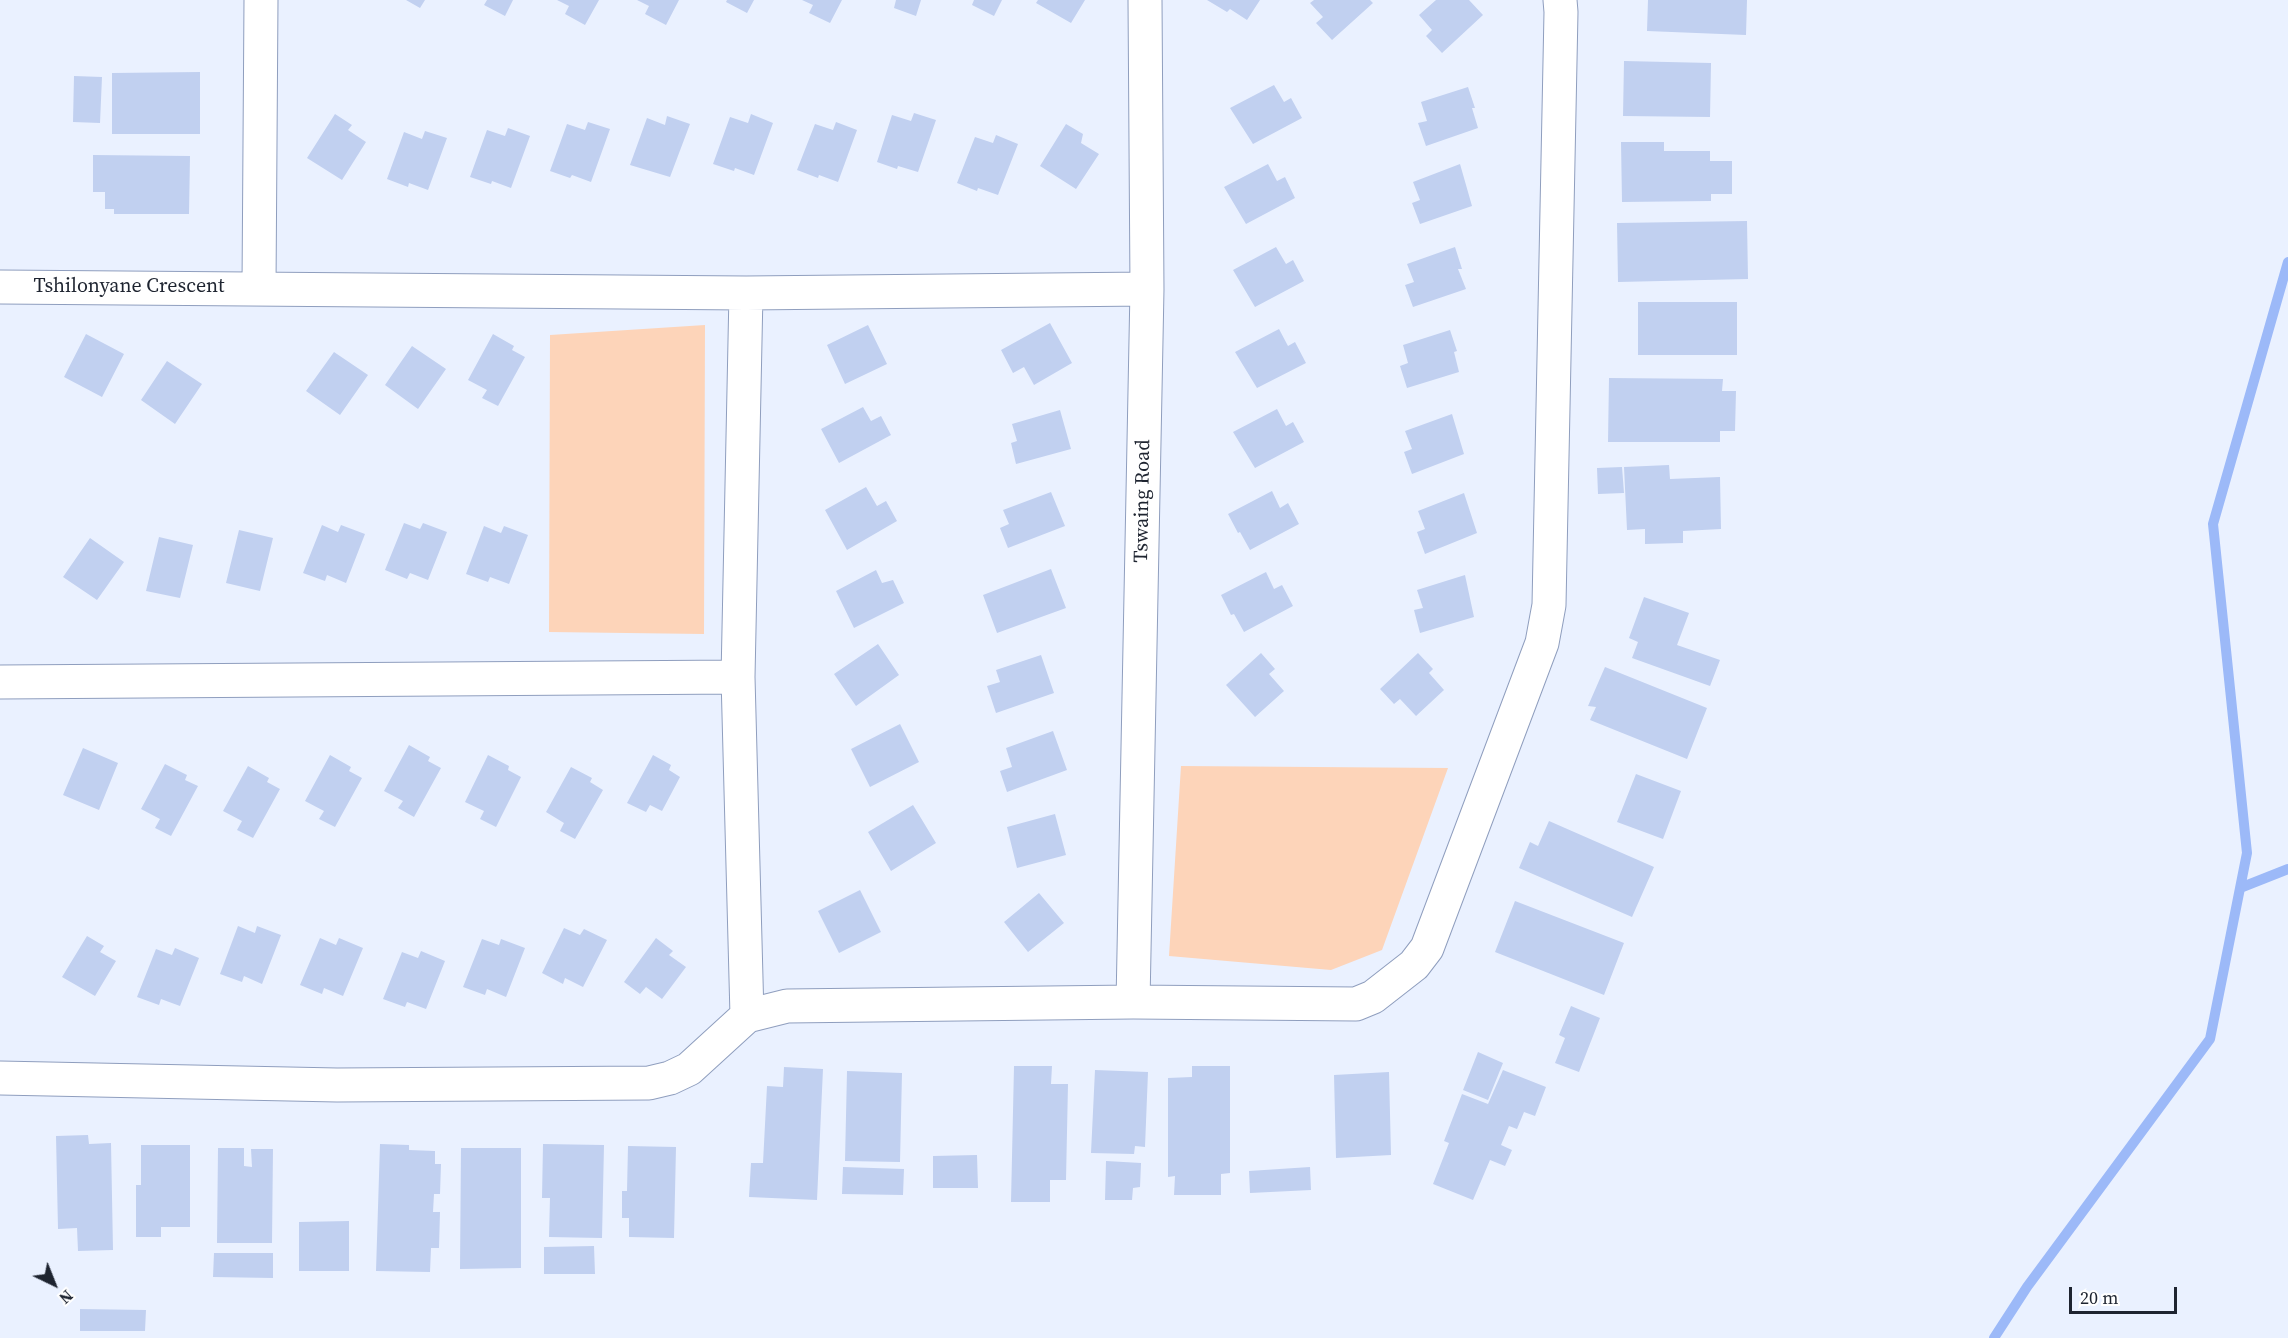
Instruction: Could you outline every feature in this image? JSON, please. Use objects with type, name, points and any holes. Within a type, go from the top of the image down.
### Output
[{"type":"street","points":[[259,287],[261,0]]},
{"type":"street","name":"Tswaing Road","points":[[1133,1002],[1147,289],[1146,0]]},
{"type":"street","points":[[0,1078],[337,1085],[649,1083],[670,1078],[689,1069],[747,1016],[787,1006],[1133,1002],[1356,1005],[1374,997],[1414,965],[1427,948],[1542,643],[1549,605],[1562,12],[1560,0]]},
{"type":"street","name":"Tshilonyane Crescent","points":[[0,287],[259,287],[746,293],[1147,289]]},
{"type":"street","points":[[746,293],[738,676],[747,1016]]},
{"type":"street","points":[[0,682],[738,676]]},
{"type":"shaded area","points":[[705,325],[704,634],[549,632],[550,335]]},
{"type":"shaded area","points":[[1181,766],[1448,768],[1382,950],[1331,970],[1169,956]]},
{"type":"building","points":[[406,0],[425,0],[420,8]]},
{"type":"building","points":[[487,0],[513,0],[505,16],[484,5]]},
{"type":"building","points":[[557,0],[599,0],[585,25],[565,14],[569,6]]},
{"type":"building","points":[[637,0],[679,0],[666,25],[645,14],[649,6]]},
{"type":"building","points":[[727,0],[754,0],[747,13],[726,2]]},
{"type":"building","points":[[802,0],[842,0],[830,23],[809,13],[813,5]]},
{"type":"building","points":[[896,0],[921,0],[916,16],[894,8]]},
{"type":"building","points":[[974,0],[1002,0],[994,16],[972,5]]},
{"type":"building","points":[[1038,0],[1085,0],[1071,23],[1036,3]]},
{"type":"building","points":[[1207,0],[1260,0],[1247,20],[1230,9],[1227,12]]},
{"type":"building","points":[[1314,0],[1370,0],[1373,3],[1332,40],[1316,23],[1323,17],[1310,3]]},
{"type":"building","points":[[1436,0],[1469,0],[1483,15],[1442,53],[1426,36],[1432,30],[1419,15]]},
{"type":"building","points":[[1648,0],[1747,0],[1746,35],[1647,31]]},
{"type":"building","points":[[1624,61],[1711,63],[1710,117],[1623,116]]},
{"type":"building","points":[[200,72],[200,134],[112,134],[112,73]]},
{"type":"building","points":[[74,76],[102,77],[100,123],[73,122]]},
{"type":"building","points":[[1274,85],[1284,102],[1291,98],[1302,118],[1253,144],[1230,108]]},
{"type":"building","points":[[1468,87],[1475,108],[1472,108],[1478,128],[1426,146],[1418,123],[1427,121],[1421,102]]},
{"type":"building","points":[[914,113],[936,120],[918,172],[898,166],[897,169],[877,162],[892,115],[911,121]]},
{"type":"building","points":[[335,114],[352,125],[348,130],[366,142],[342,180],[307,158]]},
{"type":"building","points":[[751,114],[773,123],[754,175],[735,168],[734,171],[713,164],[730,117],[748,123]]},
{"type":"building","points":[[667,116],[690,124],[670,177],[630,165],[647,118],[665,125]]},
{"type":"building","points":[[588,122],[610,129],[591,182],[572,175],[570,178],[550,171],[567,124],[585,130]]},
{"type":"building","points":[[836,122],[857,130],[838,182],[797,170],[815,124],[833,130]]},
{"type":"building","points":[[1066,124],[1083,134],[1081,143],[1099,154],[1076,189],[1040,166]]},
{"type":"building","points":[[508,128],[530,136],[511,188],[492,181],[491,184],[470,177],[487,130],[505,136]]},
{"type":"building","points":[[425,131],[447,138],[428,190],[409,183],[408,187],[387,179],[404,132],[422,139]]},
{"type":"building","points":[[996,135],[1018,144],[998,195],[978,188],[977,191],[957,183],[975,137],[993,143]]},
{"type":"building","points":[[1621,142],[1664,142],[1664,151],[1710,151],[1710,161],[1732,161],[1732,194],[1711,194],[1711,201],[1622,202]]},
{"type":"building","points":[[93,155],[190,156],[189,214],[114,214],[114,209],[105,209],[105,192],[93,192]]},
{"type":"building","points":[[1268,164],[1277,181],[1285,177],[1295,198],[1246,224],[1224,187]]},
{"type":"building","points":[[1460,164],[1472,206],[1420,224],[1412,203],[1420,200],[1413,182]]},
{"type":"building","points":[[1747,221],[1748,279],[1618,282],[1617,223]]},
{"type":"building","points":[[1276,247],[1286,264],[1293,260],[1304,281],[1255,307],[1233,270]]},
{"type":"building","points":[[1455,247],[1462,269],[1458,269],[1466,289],[1413,307],[1405,285],[1414,282],[1407,264]]},
{"type":"building","points":[[1638,302],[1737,302],[1737,355],[1638,355]]},
{"type":"building","points":[[1050,323],[1072,363],[1034,385],[1024,367],[1013,373],[1001,350]]},
{"type":"building","points":[[868,325],[887,364],[845,384],[827,345]]},
{"type":"building","points":[[1279,329],[1288,346],[1295,342],[1306,363],[1257,388],[1235,352]]},
{"type":"building","points":[[1450,330],[1457,351],[1454,352],[1459,372],[1407,388],[1400,366],[1408,363],[1403,345]]},
{"type":"building","points":[[86,334],[124,354],[102,397],[64,377]]},
{"type":"building","points":[[493,334],[514,346],[512,350],[525,357],[498,406],[482,398],[487,390],[468,380]]},
{"type":"building","points":[[412,346],[446,369],[418,409],[385,385]]},
{"type":"building","points":[[334,352],[368,375],[340,415],[306,391]]},
{"type":"building","points":[[167,361],[202,384],[175,424],[141,400]]},
{"type":"building","points":[[1609,378],[1723,379],[1722,391],[1736,391],[1735,431],[1720,431],[1720,442],[1608,442]]},
{"type":"building","points":[[863,407],[871,421],[881,416],[891,435],[839,463],[821,429]]},
{"type":"building","points":[[1277,409],[1286,426],[1293,422],[1304,442],[1255,468],[1233,432]]},
{"type":"building","points":[[1060,410],[1071,449],[1016,464],[1011,443],[1017,441],[1012,424]]},
{"type":"building","points":[[1452,414],[1464,454],[1412,474],[1404,452],[1412,449],[1405,431]]},
{"type":"building","points":[[1669,465],[1670,479],[1720,477],[1721,529],[1683,531],[1683,543],[1645,544],[1645,529],[1627,530],[1624,467]]},
{"type":"building","points":[[1622,467],[1624,493],[1598,494],[1597,468]]},
{"type":"building","points":[[866,487],[877,506],[886,501],[897,521],[847,550],[825,510]]},
{"type":"building","points":[[1272,491],[1280,508],[1288,503],[1299,524],[1250,550],[1228,514]]},
{"type":"building","points":[[1051,492],[1065,526],[1008,548],[1000,528],[1009,524],[1003,510]]},
{"type":"building","points":[[1464,493],[1477,533],[1425,554],[1417,532],[1425,529],[1418,511]]},
{"type":"building","points":[[404,523],[420,529],[423,523],[447,532],[428,580],[410,573],[407,579],[385,570]]},
{"type":"building","points":[[322,525],[338,532],[341,525],[365,534],[346,583],[327,575],[325,581],[303,573]]},
{"type":"building","points":[[484,526],[501,533],[504,526],[528,535],[509,584],[490,577],[488,582],[466,574]]},
{"type":"building","points":[[239,530],[273,538],[260,591],[226,583]]},
{"type":"building","points":[[159,537],[193,545],[180,598],[146,591]]},
{"type":"building","points":[[90,538],[124,562],[97,600],[63,577]]},
{"type":"building","points":[[1051,569],[1066,608],[997,633],[983,595]]},
{"type":"building","points":[[876,570],[882,583],[893,580],[904,603],[854,628],[836,591]]},
{"type":"building","points":[[1266,572],[1274,589],[1282,585],[1293,606],[1244,632],[1234,614],[1231,615],[1221,595]]},
{"type":"building","points":[[1465,575],[1474,617],[1420,633],[1414,610],[1423,608],[1417,590]]},
{"type":"building","points":[[1644,597],[1689,613],[1677,645],[1720,660],[1710,686],[1632,658],[1638,642],[1629,638]]},
{"type":"building","points":[[878,644],[899,675],[856,706],[834,674]]},
{"type":"building","points":[[1261,653],[1275,669],[1269,674],[1284,691],[1255,717],[1226,685]]},
{"type":"building","points":[[1418,653],[1433,669],[1429,673],[1444,690],[1416,716],[1400,699],[1394,704],[1380,689]]},
{"type":"building","points":[[1041,655],[1054,693],[996,713],[987,686],[1000,682],[996,670]]},
{"type":"building","points":[[1605,667],[1707,708],[1687,759],[1590,720],[1596,707],[1588,706]]},
{"type":"building","points":[[900,724],[919,762],[870,787],[851,749]]},
{"type":"building","points":[[1053,731],[1067,770],[1007,792],[1000,771],[1012,767],[1006,748]]},
{"type":"building","points":[[409,745],[430,757],[428,761],[441,768],[414,817],[398,808],[403,801],[384,791]]},
{"type":"building","points":[[83,748],[118,763],[99,810],[63,795]]},
{"type":"building","points":[[330,755],[351,767],[349,771],[362,778],[335,827],[319,819],[324,811],[305,801]]},
{"type":"building","points":[[488,755],[509,766],[508,770],[521,777],[496,827],[480,819],[484,811],[465,802]]},
{"type":"building","points":[[653,755],[671,765],[669,770],[680,777],[662,811],[650,805],[646,812],[627,803]]},
{"type":"building","points":[[165,764],[187,775],[185,780],[198,786],[171,836],[155,828],[160,819],[141,809]]},
{"type":"building","points":[[248,766],[269,778],[267,782],[280,789],[253,838],[237,830],[242,821],[223,811]]},
{"type":"building","points":[[571,767],[592,778],[590,782],[603,790],[575,839],[560,831],[564,823],[546,812]]},
{"type":"building","points":[[1636,774],[1681,791],[1663,839],[1617,822]]},
{"type":"building","points":[[913,805],[936,843],[891,871],[868,832]]},
{"type":"building","points":[[1055,814],[1066,855],[1017,868],[1007,827]]},
{"type":"building","points":[[1549,821],[1654,867],[1632,917],[1519,868],[1530,842],[1538,846]]},
{"type":"building","points":[[860,890],[881,932],[839,953],[818,911]]},
{"type":"building","points":[[1039,893],[1064,923],[1028,952],[1004,922]]},
{"type":"building","points":[[1515,901],[1624,943],[1604,995],[1495,952]]},
{"type":"building","points":[[238,926],[255,933],[257,926],[281,935],[262,984],[244,976],[242,982],[220,974]]},
{"type":"building","points":[[564,928],[580,935],[584,929],[607,940],[583,987],[565,978],[563,984],[542,973]]},
{"type":"building","points":[[87,936],[104,946],[100,952],[116,961],[95,996],[62,977]]},
{"type":"building","points":[[320,938],[336,945],[339,938],[363,948],[343,996],[324,988],[322,994],[300,985]]},
{"type":"building","points":[[656,938],[673,951],[669,955],[686,967],[662,999],[646,987],[640,994],[624,982]]},
{"type":"building","points":[[482,939],[499,945],[501,939],[525,948],[506,997],[487,989],[485,995],[463,987]]},
{"type":"building","points":[[175,948],[199,958],[180,1006],[161,999],[159,1005],[137,997],[156,949],[172,955]]},
{"type":"building","points":[[421,951],[445,961],[426,1009],[407,1002],[405,1007],[383,999],[402,952],[418,958]]},
{"type":"building","points":[[1571,1006],[1600,1018],[1579,1072],[1555,1063],[1565,1038],[1559,1035]]},
{"type":"building","points":[[1478,1052],[1503,1063],[1488,1100],[1463,1090]]},
{"type":"building","points":[[1014,1066],[1052,1066],[1051,1084],[1068,1084],[1066,1180],[1050,1180],[1050,1202],[1011,1202]]},
{"type":"building","points":[[1192,1066],[1230,1066],[1230,1173],[1221,1174],[1221,1195],[1174,1195],[1175,1176],[1168,1177],[1168,1078],[1192,1077]]},
{"type":"building","points":[[784,1067],[823,1069],[817,1200],[749,1197],[751,1163],[763,1163],[767,1086],[783,1087]]},
{"type":"building","points":[[1095,1070],[1148,1072],[1145,1147],[1135,1146],[1134,1154],[1091,1153]]},
{"type":"building","points":[[1503,1070],[1546,1087],[1535,1116],[1524,1112],[1517,1129],[1509,1126],[1501,1145],[1512,1150],[1505,1166],[1490,1160],[1473,1200],[1433,1184],[1449,1143],[1444,1141],[1462,1094],[1488,1104]]},
{"type":"building","points":[[847,1071],[902,1073],[900,1162],[845,1161]]},
{"type":"building","points":[[1389,1072],[1391,1155],[1336,1158],[1334,1075]]},
{"type":"building","points":[[88,1135],[89,1144],[111,1143],[113,1250],[78,1251],[77,1228],[58,1229],[56,1136]]},
{"type":"building","points":[[380,1144],[409,1145],[409,1150],[435,1151],[435,1164],[441,1164],[440,1194],[434,1194],[433,1212],[440,1212],[439,1248],[431,1248],[430,1272],[376,1271]]},
{"type":"building","points":[[543,1144],[604,1145],[602,1238],[549,1237],[550,1198],[542,1198]]},
{"type":"building","points":[[141,1145],[190,1145],[190,1227],[161,1227],[161,1237],[136,1237],[136,1185],[141,1185]]},
{"type":"building","points":[[628,1146],[676,1147],[674,1238],[629,1237],[629,1218],[622,1218],[622,1191],[627,1191]]},
{"type":"building","points":[[218,1148],[244,1148],[244,1166],[252,1167],[251,1149],[273,1149],[272,1243],[217,1243]]},
{"type":"building","points":[[461,1148],[521,1148],[521,1268],[460,1269]]},
{"type":"building","points":[[977,1155],[978,1188],[933,1188],[933,1156]]},
{"type":"building","points":[[1106,1161],[1141,1163],[1140,1187],[1133,1188],[1132,1200],[1105,1200]]},
{"type":"building","points":[[843,1167],[904,1169],[903,1195],[842,1194]]},
{"type":"building","points":[[1310,1167],[1311,1190],[1250,1193],[1249,1171]]},
{"type":"building","points":[[349,1221],[349,1271],[299,1271],[299,1222]]},
{"type":"building","points":[[594,1246],[595,1274],[544,1274],[544,1247]]},
{"type":"building","points":[[214,1253],[273,1253],[273,1278],[213,1277]]},
{"type":"building","points":[[80,1309],[146,1310],[145,1331],[80,1331]]},
{"type":"waterway","points":[[1994,1338],[2027,1287],[2210,1039],[2247,853],[2213,524],[2288,262]]},
{"type":"waterway","points":[[2240,888],[2288,869]]}]
